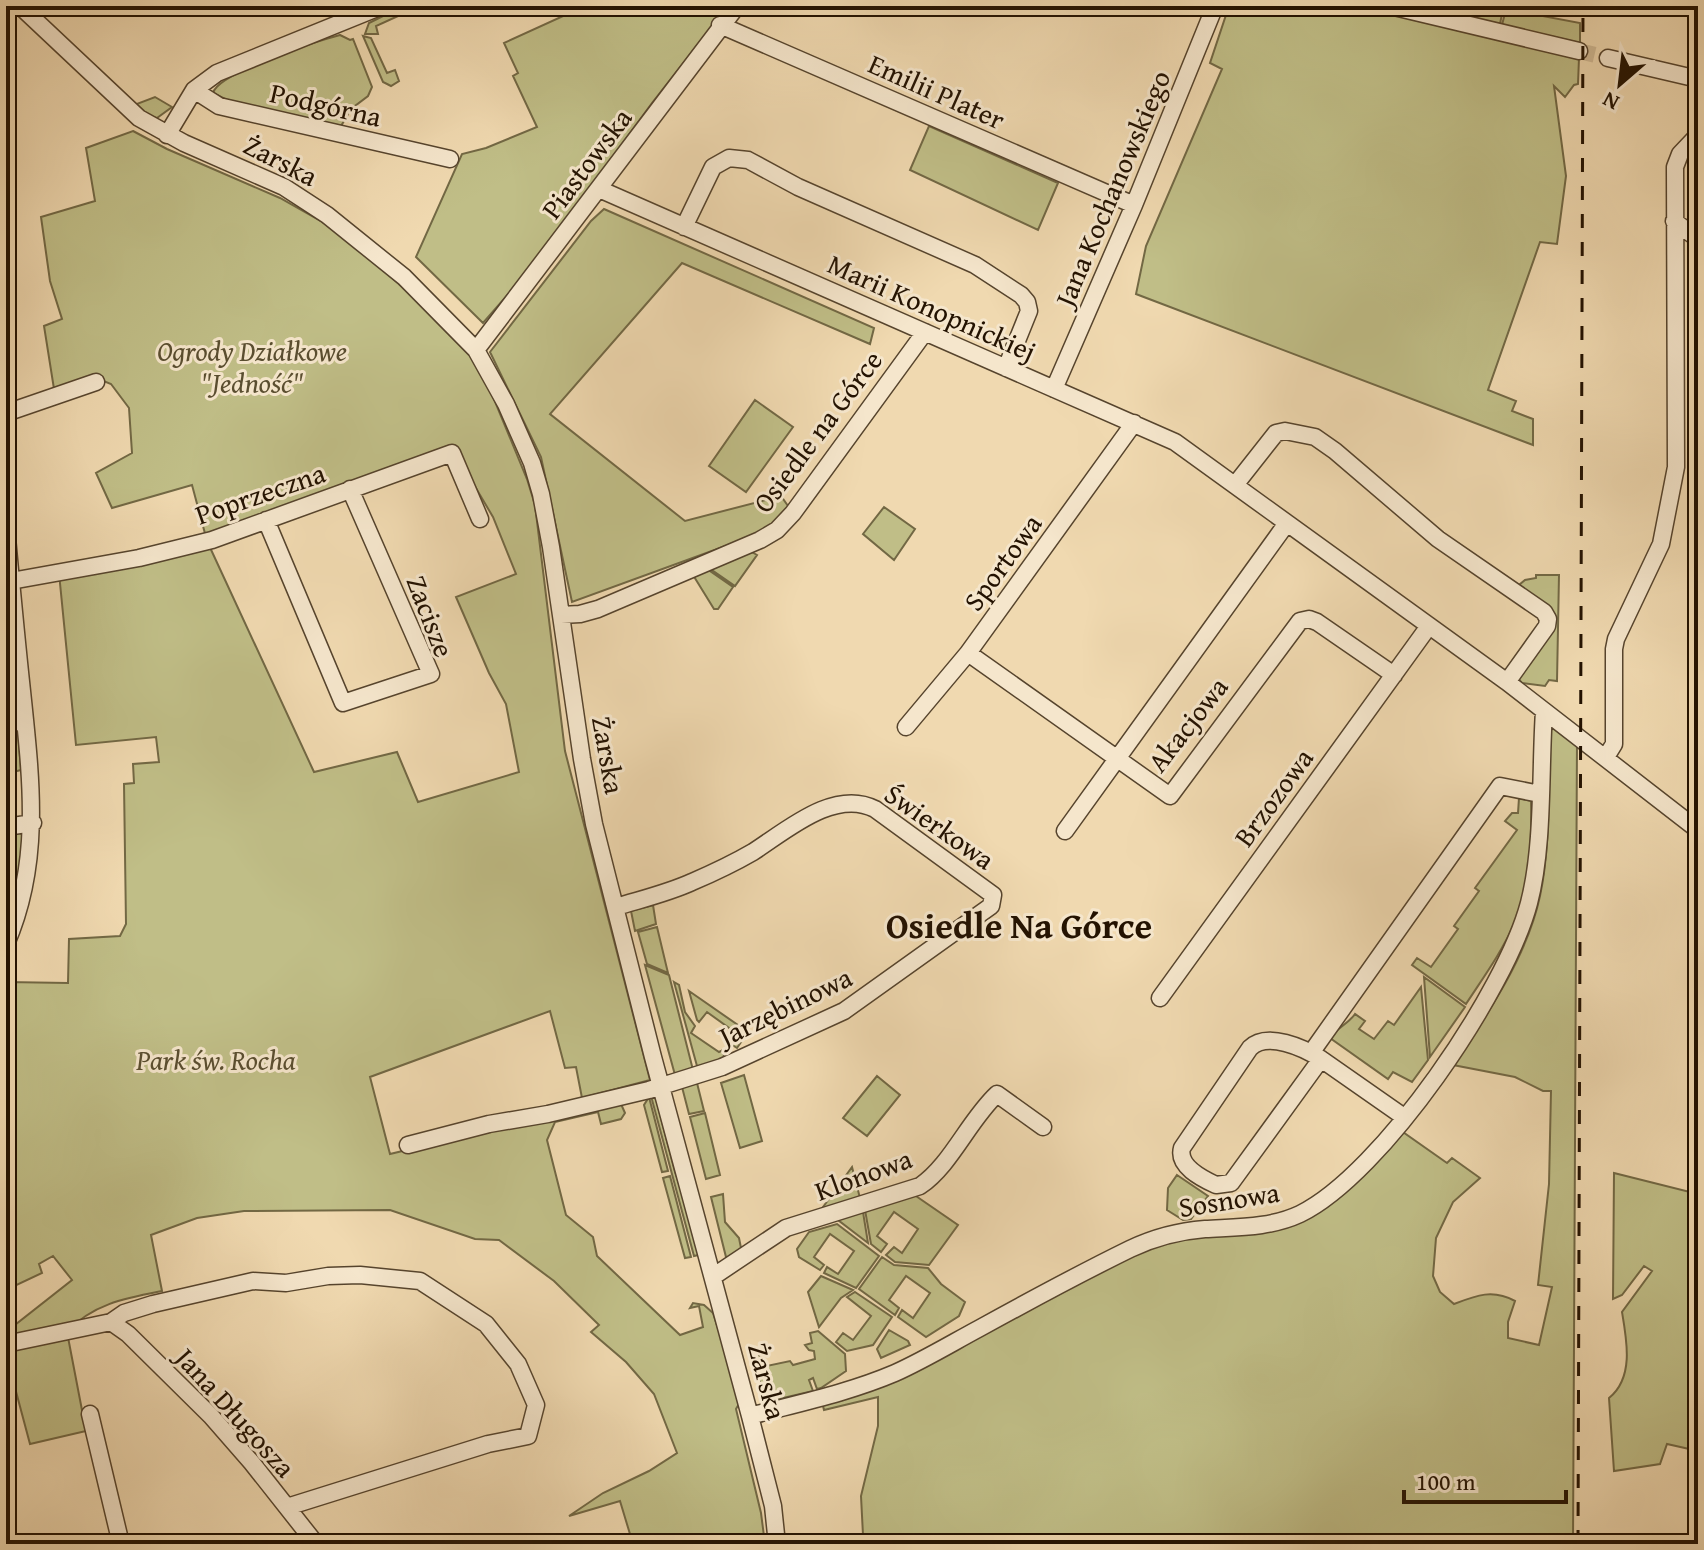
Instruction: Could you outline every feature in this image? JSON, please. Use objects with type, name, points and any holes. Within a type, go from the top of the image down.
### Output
[{"type":"street","points":[[6,16],[18,6]]},
{"type":"street","name":"Żarska","points":[[18,6],[127,109],[167,135],[305,199],[404,277],[476,350],[506,404],[532,463],[548,528],[594,824],[773,1506],[777,1544]]},
{"type":"street","points":[[167,135],[194,90],[217,73],[382,6]]},
{"type":"street","name":"Piastowska","points":[[476,350],[737,6]]},
{"type":"street","name":"Jana Kochanowskiego","points":[[1054,389],[1134,205],[1215,6]]},
{"type":"street","points":[[1390,6],[1579,51]]},
{"type":"street","name":"Emilii Plater","points":[[720,25],[1134,205]]},
{"type":"street","points":[[1608,58],[1698,79]]},
{"type":"street","name":"Podgórna","points":[[194,90],[219,106],[450,159]]},
{"type":"street","points":[[1606,757],[1614,744],[1616,639],[1661,544],[1676,467],[1675,167],[1680,154],[1698,135]]},
{"type":"street","points":[[684,227],[713,167],[729,158],[756,163],[798,187],[970,262],[1021,295],[1029,311],[1006,368]]},
{"type":"street","name":"Marii Konopnickiej","points":[[599,189],[1175,442],[1507,682],[1698,830]]},
{"type":"street","points":[[1674,221],[1698,239]]},
{"type":"street","name":"Osiedle na Górce","points":[[561,615],[598,609],[777,530],[793,513],[925,332]]},
{"type":"street","points":[[6,413],[96,382]]},
{"type":"street","name":"Sportowa","points":[[906,727],[968,653],[1134,423]]},
{"type":"street","points":[[1235,485],[1276,433],[1285,431],[1315,437],[1335,451],[1438,539],[1544,612],[1548,619],[1547,626],[1507,682]]},
{"type":"street","name":"Poprzeczna","points":[[9,572],[139,558],[212,540],[452,453],[480,519]]},
{"type":"street","name":"Zacisze","points":[[266,520],[343,703],[431,674],[350,489]]},
{"type":"street","points":[[1065,831],[1287,523]]},
{"type":"street","points":[[6,527],[10,606],[25,720],[33,823],[26,882],[6,944]]},
{"type":"street","name":"Akacjowa","points":[[968,653],[1170,796],[1293,628],[1305,620],[1317,622],[1394,675]]},
{"type":"street","name":"Brzozowa","points":[[1160,998],[1429,626]]},
{"type":"street","name":"Sosnowa","points":[[750,1416],[847,1390],[894,1373],[1145,1243],[1191,1231],[1271,1224],[1301,1213],[1328,1198],[1345,1183],[1404,1117],[1487,1000],[1521,927],[1535,871],[1544,711]]},
{"type":"street","points":[[6,725],[25,720]]},
{"type":"street","points":[[1404,1117],[1316,1056],[1265,1040],[1253,1045],[1244,1057],[1180,1151],[1181,1159],[1185,1165],[1219,1186],[1231,1183],[1316,1056],[1500,786],[1540,794]]},
{"type":"street","name":"Świerkowa","points":[[616,907],[693,882],[740,859],[816,813],[855,803],[875,809],[993,895]]},
{"type":"street","points":[[6,827],[33,823]]},
{"type":"street","name":"Jarzębinowa","points":[[408,1145],[662,1086],[731,1063],[855,1004],[991,906],[993,895]]},
{"type":"street","name":"Klonowa","points":[[714,1276],[786,1228],[927,1182],[985,1105],[997,1094],[1043,1127]]},
{"type":"street","points":[[6,1344],[111,1322],[124,1313],[153,1304],[253,1281],[286,1283],[328,1276],[360,1275],[420,1281],[486,1324],[518,1364],[536,1405],[528,1436],[488,1444],[287,1507]]},
{"type":"street","name":"Jana Długosza","points":[[111,1322],[128,1334],[211,1416],[316,1544]]},
{"type":"street","points":[[90,1414],[121,1544]]},
{"type":"green space","points":[[403,6],[420,6],[376,26],[378,34],[365,34],[369,23]]},
{"type":"green space","points":[[585,6],[728,6],[652,103],[531,268],[483,323],[416,257],[462,154],[486,148],[537,127],[513,76],[518,73],[504,43]]},
{"type":"green space","points":[[1229,6],[1370,6],[1404,17],[1579,58],[1578,84],[1565,97],[1554,86],[1566,176],[1557,244],[1540,242],[1488,390],[1516,401],[1512,411],[1533,419],[1533,445],[1136,294],[1146,246],[1222,69],[1210,63]]},
{"type":"green space","points":[[1448,6],[1495,6],[1503,9],[1500,24],[1447,12]]},
{"type":"green space","points":[[1506,9],[1580,23],[1580,43],[1502,25]]},
{"type":"green space","points":[[340,35],[353,39],[372,87],[368,96],[351,109],[341,126],[227,100],[213,93],[219,85],[249,67]]},
{"type":"green space","points":[[363,36],[371,38],[387,73],[395,70],[399,81],[391,86],[383,82]]},
{"type":"green space","points":[[155,97],[172,107],[157,118],[147,116],[134,105]]},
{"type":"green space","points":[[929,126],[1058,183],[1038,230],[910,170]]},
{"type":"green space","points":[[133,131],[280,198],[340,232],[466,343],[489,387],[535,505],[565,751],[650,1080],[582,1098],[576,1067],[565,1068],[550,1011],[370,1077],[390,1154],[523,1122],[621,1104],[625,1113],[621,1119],[601,1124],[598,1112],[555,1122],[547,1140],[566,1215],[593,1237],[597,1256],[680,1335],[703,1327],[699,1306],[690,1308],[693,1303],[704,1305],[713,1313],[736,1384],[739,1404],[736,1409],[761,1513],[765,1544],[633,1544],[620,1501],[569,1516],[603,1493],[649,1471],[677,1453],[654,1394],[626,1362],[591,1332],[599,1325],[554,1281],[499,1240],[475,1239],[390,1210],[244,1211],[197,1218],[151,1235],[162,1291],[99,1309],[67,1332],[86,1431],[30,1444],[6,1354],[6,1329],[72,1280],[53,1256],[39,1264],[42,1273],[6,1290],[6,982],[68,983],[69,939],[120,936],[126,924],[124,784],[134,783],[133,764],[159,762],[156,737],[76,745],[59,573],[207,541],[192,485],[112,508],[96,473],[132,453],[129,408],[111,384],[94,377],[54,389],[44,326],[62,319],[50,281],[41,217],[95,201],[86,148]],"holes":[[[454,451],[493,517],[516,574],[456,597],[506,704],[519,772],[418,802],[397,752],[314,772],[207,541]]]},
{"type":"green space","points":[[604,209],[874,328],[870,344],[682,263],[550,414],[685,521],[781,496],[788,506],[777,523],[742,540],[572,602],[541,457],[490,352],[591,221]]},
{"type":"green space","points":[[755,400],[793,427],[746,492],[709,466]]},
{"type":"green space","points":[[884,507],[915,529],[894,560],[863,534]]},
{"type":"green space","points":[[750,551],[757,555],[735,586],[709,568]]},
{"type":"green space","points":[[707,569],[733,587],[718,609],[714,609],[693,575]]},
{"type":"green space","points":[[1536,575],[1559,575],[1557,681],[1549,680],[1545,686],[1522,683],[1518,678],[1550,630],[1519,585],[1536,578]]},
{"type":"green space","points":[[1555,726],[1577,740],[1573,1544],[824,1544],[863,1535],[861,1496],[878,1426],[878,1397],[824,1410],[822,1402],[1142,1249],[1196,1235],[1277,1228],[1400,1130],[1447,1163],[1452,1158],[1480,1178],[1453,1202],[1436,1238],[1433,1276],[1440,1292],[1454,1304],[1485,1295],[1499,1295],[1515,1301],[1508,1322],[1508,1338],[1539,1345],[1552,1287],[1538,1285],[1549,1184],[1551,1091],[1543,1091],[1515,1077],[1453,1065],[1504,985],[1534,919],[1546,856],[1550,731]]},
{"type":"green space","points":[[13,728],[18,731],[21,770],[6,774],[6,730]]},
{"type":"green space","points":[[1519,798],[1531,801],[1530,848],[1524,895],[1504,945],[1466,1004],[1412,965],[1417,958],[1431,967],[1458,929],[1454,926],[1479,891],[1475,888],[1517,830],[1505,821],[1512,813],[1518,813]]},
{"type":"green space","points":[[27,828],[26,847],[6,931],[6,832]]},
{"type":"green space","points":[[653,905],[656,924],[635,931],[631,911]]},
{"type":"green space","points":[[657,927],[668,973],[647,964],[638,932]]},
{"type":"green space","points":[[645,965],[669,975],[693,1070],[675,1075]]},
{"type":"green space","points":[[1424,977],[1465,1007],[1430,1057]]},
{"type":"green space","points":[[674,982],[679,985],[685,1012],[695,1026],[691,1033],[719,1052],[723,1050],[722,1060],[699,1068],[697,1066]]},
{"type":"green space","points":[[1421,987],[1428,1060],[1412,1082],[1393,1072],[1388,1079],[1330,1038],[1355,1014],[1365,1021],[1359,1029],[1374,1039],[1388,1021],[1394,1025]]},
{"type":"green space","points":[[689,991],[748,1032],[737,1048],[729,1043],[736,1033],[707,1012],[699,1022],[697,1020]]},
{"type":"green space","points":[[744,1075],[762,1141],[740,1148],[721,1083]]},
{"type":"green space","points":[[877,1076],[900,1095],[867,1136],[843,1118]]},
{"type":"green space","points":[[697,1083],[704,1111],[689,1114],[682,1087]]},
{"type":"green space","points":[[651,1096],[656,1099],[675,1172],[703,1254],[694,1256]]},
{"type":"green space","points":[[649,1097],[668,1171],[662,1172],[644,1105]]},
{"type":"green space","points":[[705,1113],[720,1175],[706,1179],[690,1117]]},
{"type":"green space","points":[[852,1167],[861,1202],[818,1214]]},
{"type":"green space","points":[[1614,1173],[1698,1194],[1698,1451],[1667,1444],[1660,1464],[1614,1471],[1609,1398],[1622,1380],[1627,1358],[1622,1312],[1652,1271],[1644,1266],[1622,1295],[1613,1299]]},
{"type":"green space","points":[[1177,1175],[1208,1196],[1191,1219],[1183,1220],[1167,1210],[1168,1188]]},
{"type":"green space","points":[[670,1176],[691,1257],[685,1258],[663,1178]]},
{"type":"green space","points":[[723,1194],[725,1222],[739,1238],[741,1248],[727,1261],[711,1197]]},
{"type":"green space","points":[[913,1194],[958,1225],[929,1265],[895,1262],[886,1255],[894,1247],[902,1253],[918,1229],[894,1212],[877,1236],[887,1244],[881,1252],[871,1244],[865,1210]]},
{"type":"green space","points":[[863,1212],[868,1243],[838,1220]]},
{"type":"green space","points":[[837,1224],[879,1256],[856,1288],[824,1273],[827,1267],[838,1274],[854,1251],[830,1234],[814,1257],[824,1265],[820,1270],[799,1257],[797,1249],[809,1232]]},
{"type":"green space","points":[[882,1257],[894,1265],[928,1268],[941,1284],[965,1302],[959,1316],[926,1337],[898,1317],[902,1310],[913,1318],[930,1293],[906,1276],[889,1300],[899,1308],[895,1315],[859,1289]]},
{"type":"green space","points":[[821,1276],[853,1290],[841,1298],[819,1327],[808,1292]]},
{"type":"green space","points":[[855,1292],[892,1317],[873,1345],[847,1351],[836,1342],[843,1333],[853,1340],[871,1316],[847,1297]]},
{"type":"green space","points":[[889,1330],[910,1345],[881,1358],[877,1349]]},
{"type":"green space","points":[[818,1331],[845,1354],[846,1371],[821,1388],[817,1389],[813,1378],[809,1380],[813,1391],[766,1402],[752,1355],[759,1355],[767,1366],[790,1361],[793,1365],[815,1359],[814,1351],[805,1345],[812,1343],[810,1333]]},
{"type":"tunnel","points":[[1579,51],[1608,58]]},
{"type":"railway","points":[[1578,1544],[1583,6]]},
{"type":"district","name":"Osiedle Na Górce","points":[[1019,924]]},
{"type":"park label","name":"Ogrody Działkowe \"Jedność\"","points":[[252,366]]},
{"type":"park label","name":"Park św. Rocha","points":[[216,1059]]}]
